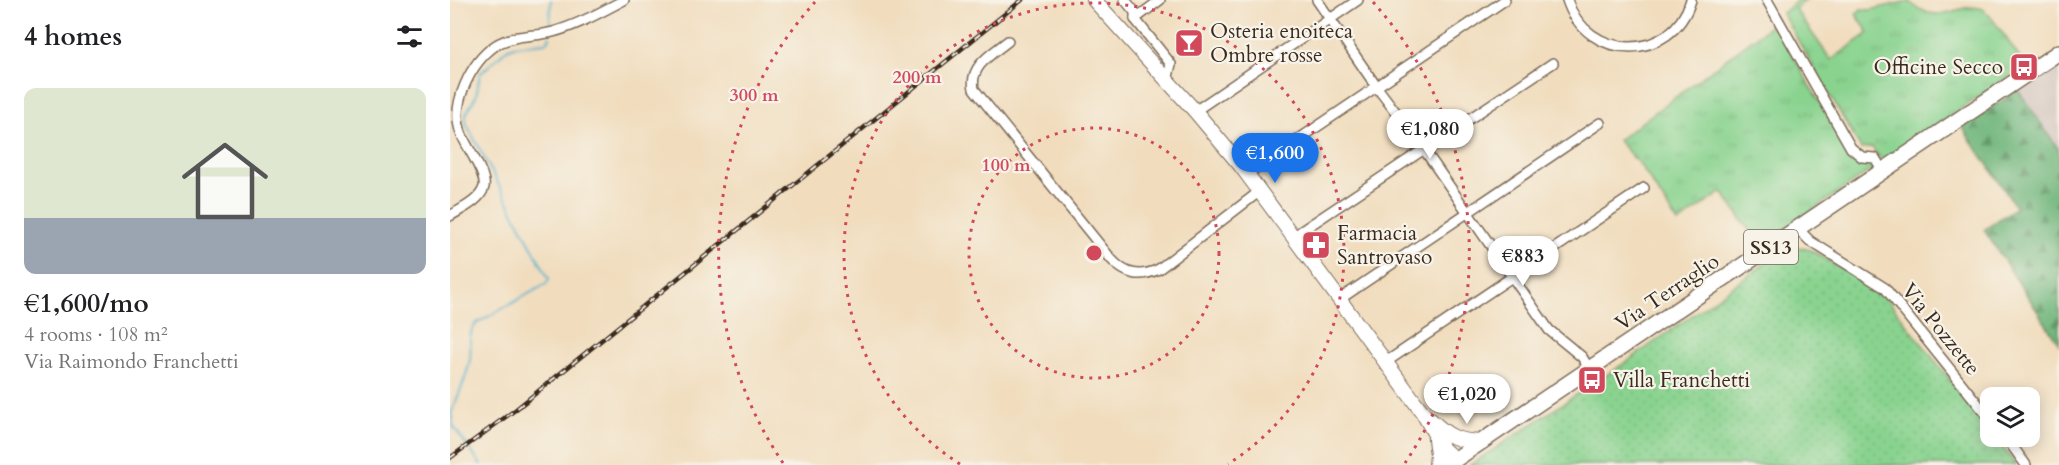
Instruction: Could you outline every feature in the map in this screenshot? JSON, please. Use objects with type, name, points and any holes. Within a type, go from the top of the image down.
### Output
[{"type":"main road","name":"Via Terraglio","points":[[1451,463],[2059,52]]},
{"type":"street","points":[[450,216],[477,198],[484,188],[484,182],[460,131],[457,118],[466,81],[479,61],[496,45],[511,39],[549,33],[581,22],[624,0]]},
{"type":"street","points":[[1094,0],[1195,111],[1247,174],[1423,414],[1440,434],[1450,441],[1451,463]]},
{"type":"street","points":[[1125,0],[1135,12],[1136,19],[1171,64],[1167,81]]},
{"type":"street","points":[[1136,19],[1160,0]]},
{"type":"street","points":[[1317,0],[1512,278],[1554,334],[1582,357],[1590,370]]},
{"type":"street","points":[[1195,111],[1358,0]]},
{"type":"street","points":[[1247,174],[1505,0]]},
{"type":"street","points":[[1568,0],[1573,13],[1587,31],[1604,42],[1628,47],[1652,43],[1665,37],[1683,18],[1691,0]]},
{"type":"street","points":[[1767,0],[1851,148],[1862,157],[1875,158],[1883,171]]},
{"type":"street","points":[[1008,41],[977,67],[972,81],[974,89],[1112,260],[1127,272],[1138,275],[1149,274],[1159,269],[1260,191]]},
{"type":"street","points":[[1294,236],[1553,63]]},
{"type":"street","points":[[1340,299],[1600,123]]},
{"type":"street","points":[[1386,362],[1644,188]]},
{"type":"street","name":"Via Pozzette","points":[[1798,229],[1810,241],[1885,288],[1980,407]]},
{"type":"street","points":[[1440,434],[1456,439],[1482,442]]},
{"type":"street","points":[[1436,465],[1440,434]]},
{"type":"street","points":[[2013,447],[2026,465]]},
{"type":"shaded area","points":[[2059,61],[2059,150],[2018,90]]},
{"type":"green space","points":[[1798,0],[1806,0],[1795,9],[1831,60],[1869,33],[1856,14],[1861,9],[1870,10],[1908,1],[1930,13],[1940,14],[1974,7],[1983,9],[2003,33],[2022,61],[2023,67],[1883,162],[1872,147],[1861,149],[1782,13]]},
{"type":"green space","points":[[1774,23],[1851,157],[1871,162],[1873,169],[1760,245],[1722,192],[1678,223],[1641,166],[1618,140]]},
{"type":"green space","points":[[2018,90],[2059,150],[2059,344],[1984,230],[2016,207],[1962,127]]},
{"type":"green space","points":[[1791,245],[1810,250],[1880,290],[1980,418],[1980,447],[2002,447],[2016,465],[1470,465],[1625,363]]},
{"type":"waterway","points":[[550,30],[551,0]]},
{"type":"waterway","points":[[481,465],[453,426],[451,413],[469,366],[472,331],[477,323],[546,284],[549,279],[470,131],[466,123],[466,114],[476,96],[480,74],[507,49],[514,46],[545,43],[550,36]]},
{"type":"railway","points":[[450,458],[515,410],[1022,0]]},
{"type":"place","name":"Osteria enoiteca Ombre rosse","points":[[1189,43]]},
{"type":"place","name":"Officine Secco","points":[[2024,67]]},
{"type":"place","name":"Farmacia Santrovaso","points":[[1316,245]]},
{"type":"place","name":"Villa Franchetti","points":[[1592,380]]}]
